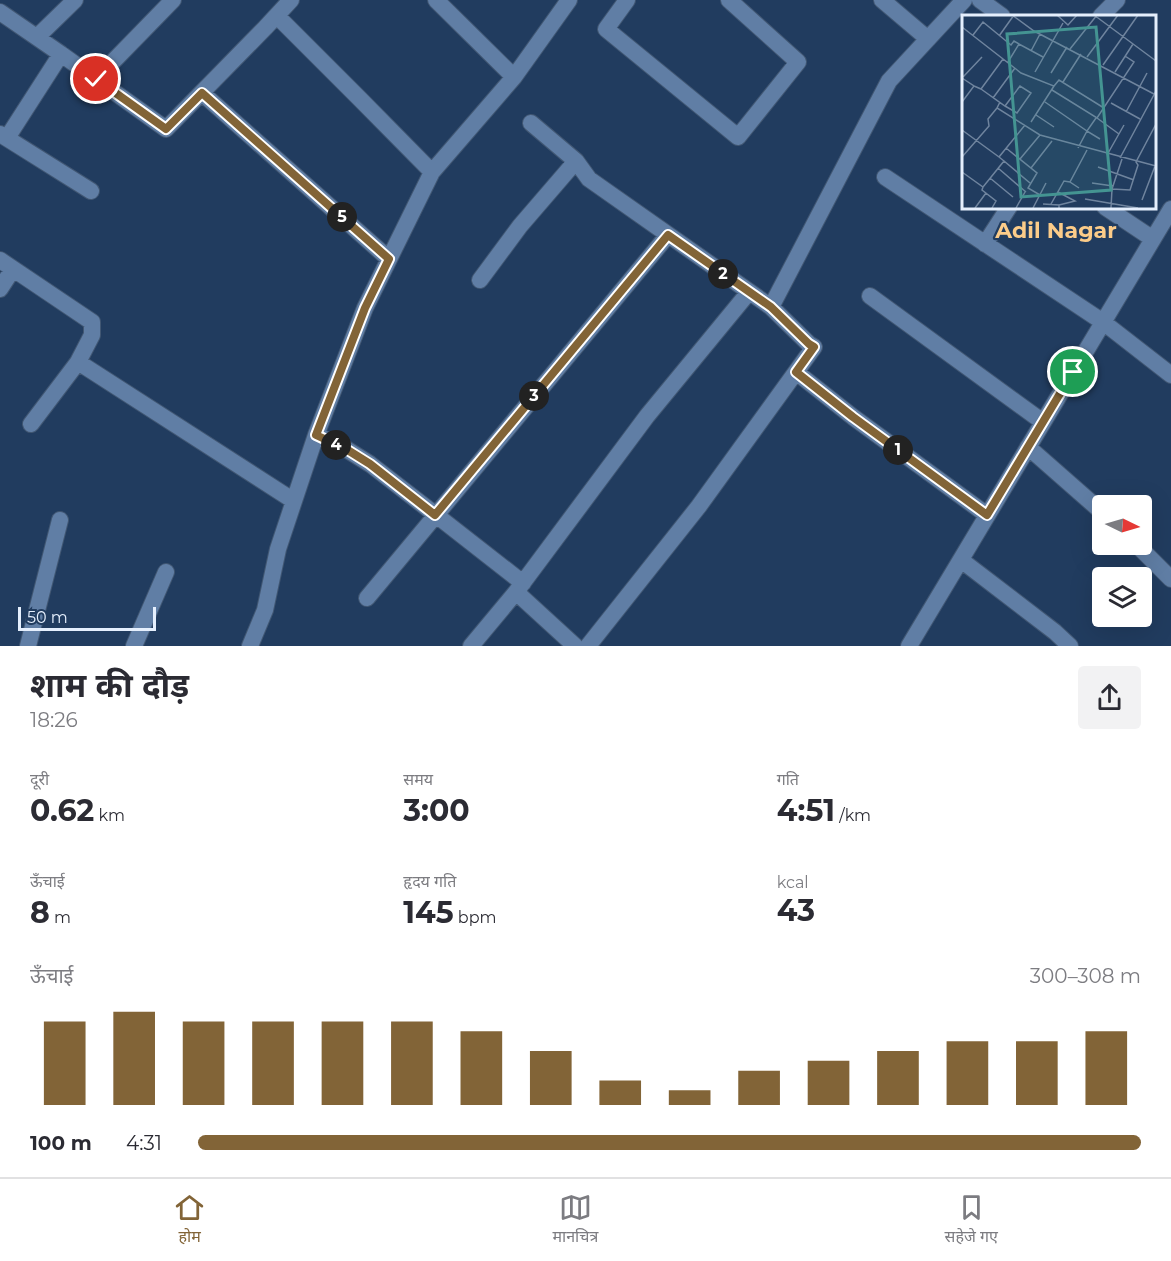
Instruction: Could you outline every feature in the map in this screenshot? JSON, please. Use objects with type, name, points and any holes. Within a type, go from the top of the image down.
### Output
[{"type":"street","points":[[37,37],[75,0]]},
{"type":"street","points":[[96,79],[172,0]]},
{"type":"street","points":[[0,12],[166,129],[291,0]]},
{"type":"street","points":[[436,0],[514,76]]},
{"type":"street","points":[[252,645],[265,610],[278,549],[316,435],[365,308],[389,259],[432,172],[514,76],[569,0]]},
{"type":"street","points":[[627,0],[606,29],[738,137],[798,62],[729,0]]},
{"type":"street","points":[[882,0],[928,39]]},
{"type":"street","points":[[771,307],[889,81],[964,0]]},
{"type":"street","points":[[980,0],[1001,15]]},
{"type":"street","points":[[1102,15],[1117,0]]},
{"type":"street","points":[[277,16],[432,172]]},
{"type":"street","points":[[61,54],[3,136],[90,191]]},
{"type":"street","points":[[202,93],[389,259]]},
{"type":"street","points":[[531,123],[576,161],[589,179],[771,307],[814,347],[699,506],[588,646]]},
{"type":"street","points":[[480,280],[520,226],[576,161]]},
{"type":"street","points":[[885,177],[1103,322],[1171,375]]},
{"type":"street","points":[[984,244],[1008,208]]},
{"type":"street","points":[[1107,208],[1153,238]]},
{"type":"street","points":[[909,646],[1171,209]]},
{"type":"street","points":[[367,598],[668,235]]},
{"type":"street","points":[[0,289],[7,264],[92,322],[92,334],[78,362],[31,424]]},
{"type":"street","points":[[471,646],[519,588],[647,416],[749,292]]},
{"type":"street","points":[[870,296],[1043,422]]},
{"type":"street","points":[[78,362],[294,501]]},
{"type":"street","points":[[796,372],[853,417],[987,515]]},
{"type":"street","points":[[316,435],[346,449],[370,464],[435,515],[519,588],[575,646]]},
{"type":"street","points":[[1028,447],[1092,503]]},
{"type":"street","points":[[28,646],[60,520]]},
{"type":"street","points":[[1148,555],[1171,579]]},
{"type":"street","points":[[961,560],[1070,646]]},
{"type":"street","points":[[134,646],[166,572]]},
{"type":"district","name":"Adil Nagar","points":[[1056,230]]},
{"type":"route","points":[[96,79],[166,129],[202,93],[389,259],[365,308],[316,435],[346,449],[370,464],[435,515],[668,235],[771,307],[814,347],[796,372],[853,417],[987,515],[1073,372]]}]
